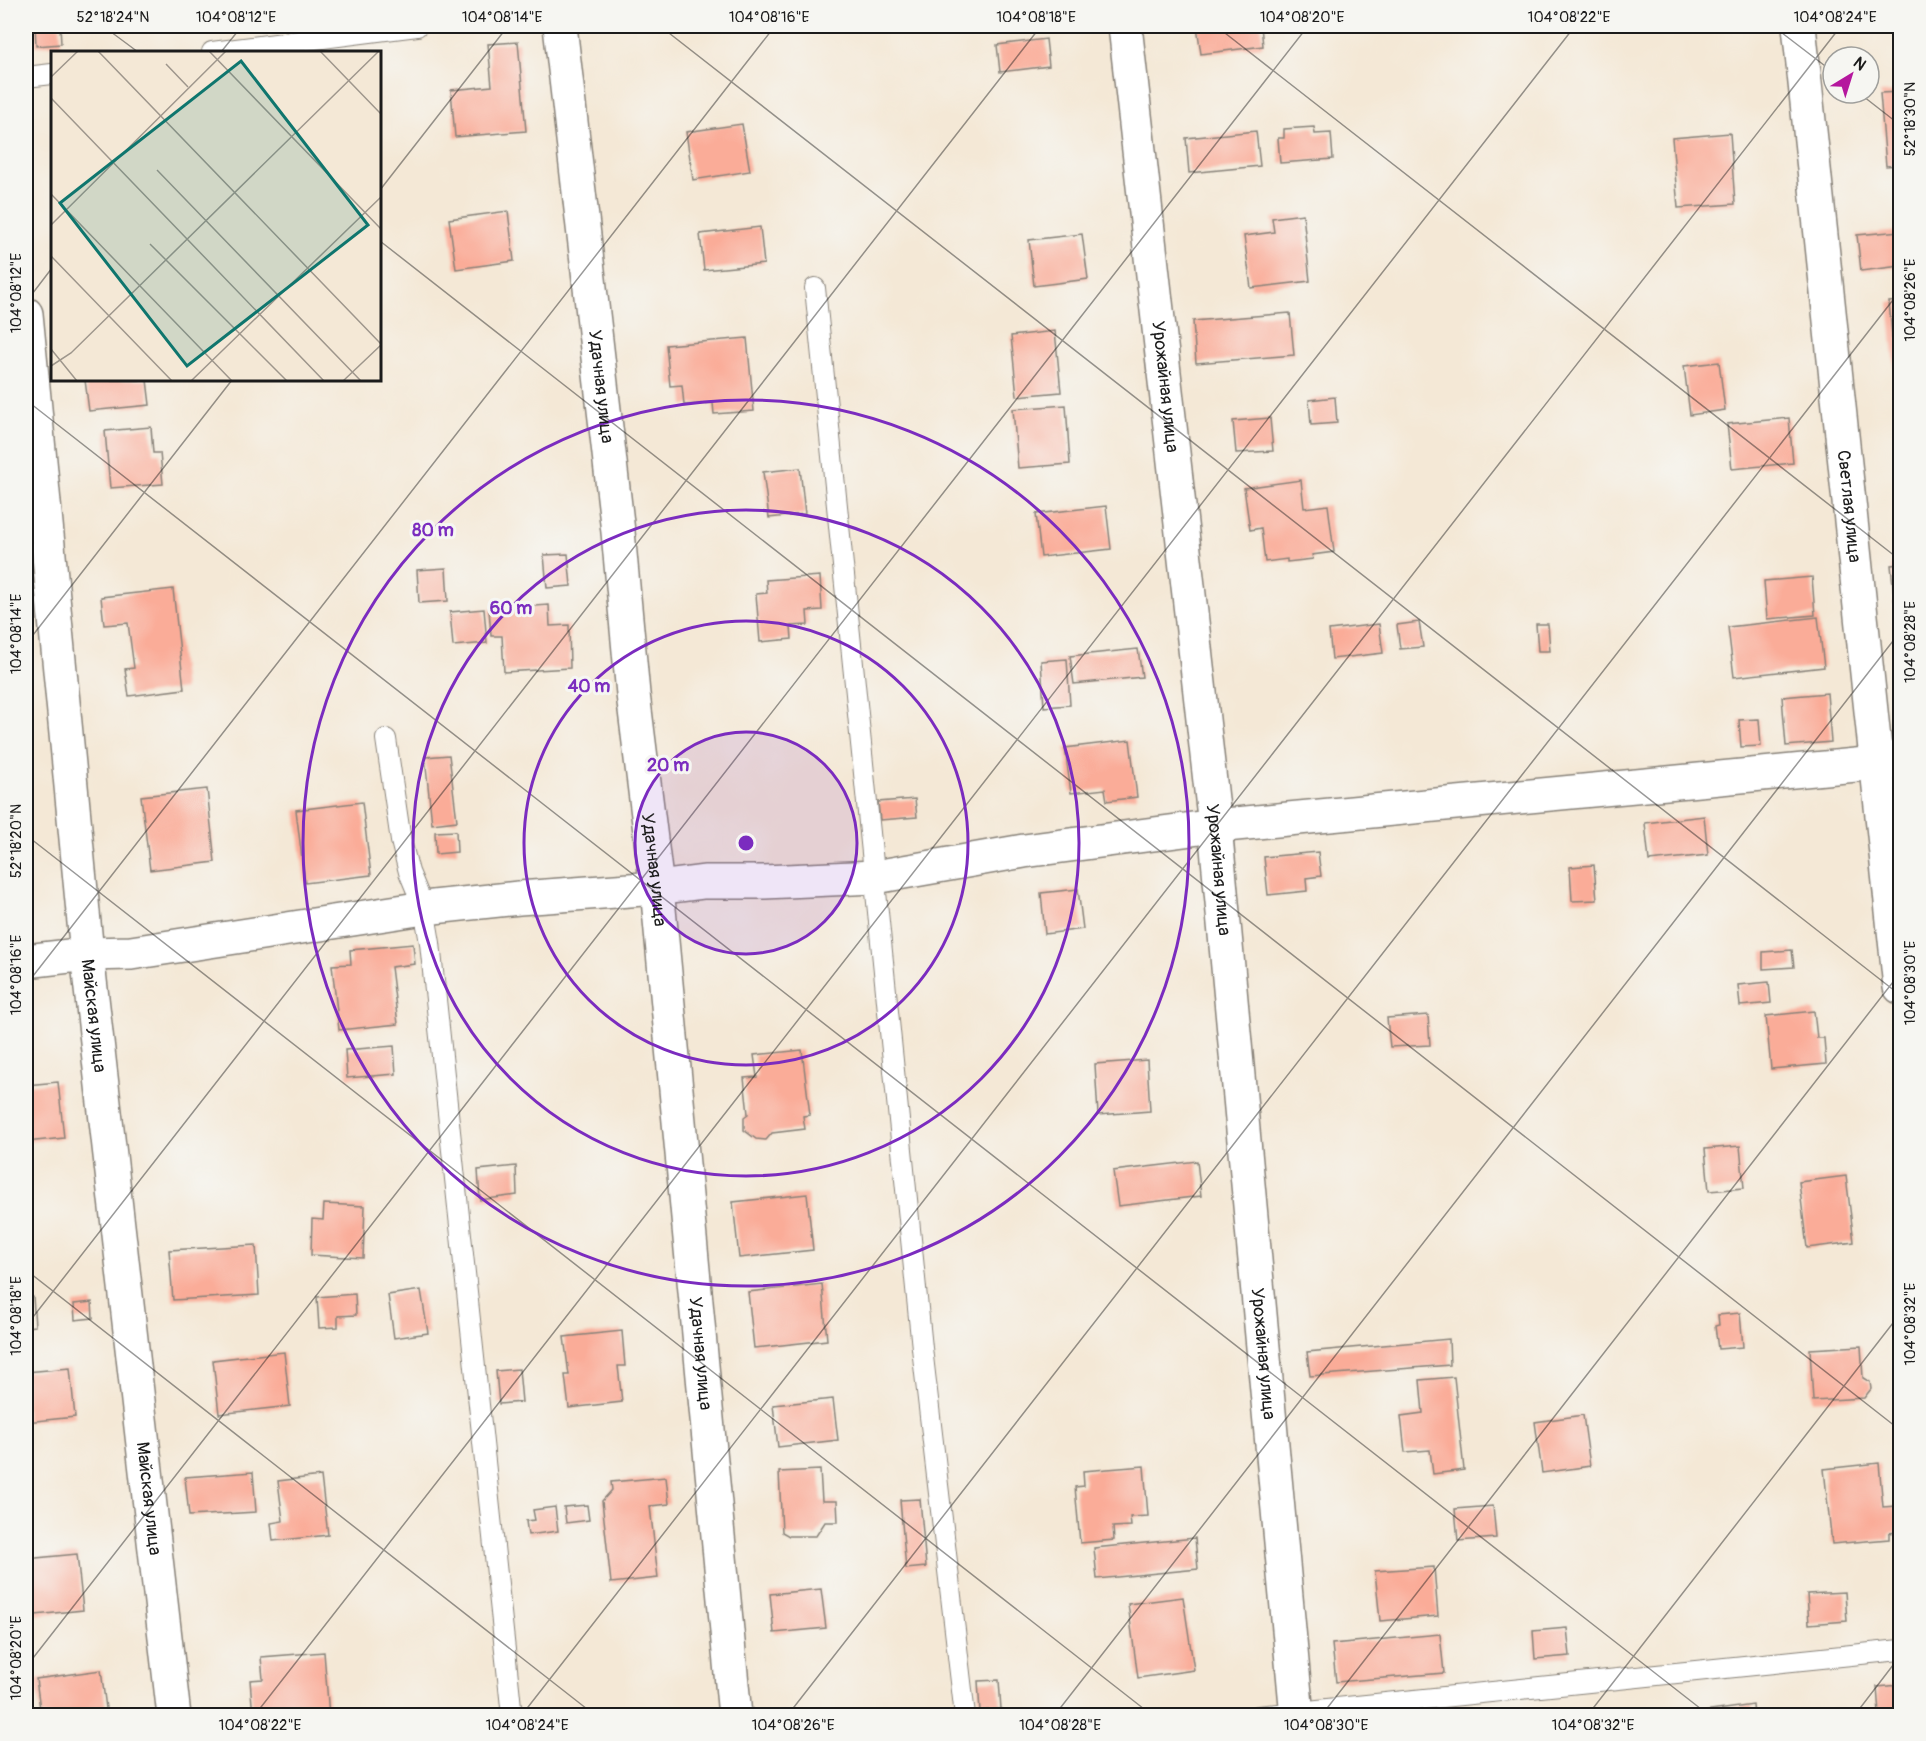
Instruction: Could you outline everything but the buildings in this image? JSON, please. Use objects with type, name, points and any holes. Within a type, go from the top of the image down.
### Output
[{"type":"street","name":"Удачная улица","points":[[561,26],[618,532],[633,694],[657,888],[735,1716]]},
{"type":"street","name":"Урожайная улица","points":[[1125,26],[1215,826],[1296,1713]]},
{"type":"street","name":"Светлая улица","points":[[1799,26],[1889,760],[1900,987]]},
{"type":"street","name":"Майская улица","points":[[26,314],[87,954],[174,1716]]},
{"type":"street","points":[[26,961],[87,954],[131,953],[424,908],[704,882],[875,877],[1024,851],[1215,826],[1889,760]]},
{"type":"lane","points":[[220,51],[417,26]]},
{"type":"lane","points":[[26,77],[51,74]]},
{"type":"lane","points":[[815,288],[922,1348],[964,1716]]},
{"type":"lane","points":[[386,739],[400,841],[409,872],[424,908],[430,944],[512,1716]]},
{"type":"lane","points":[[1258,1716],[1900,1650]]}]
